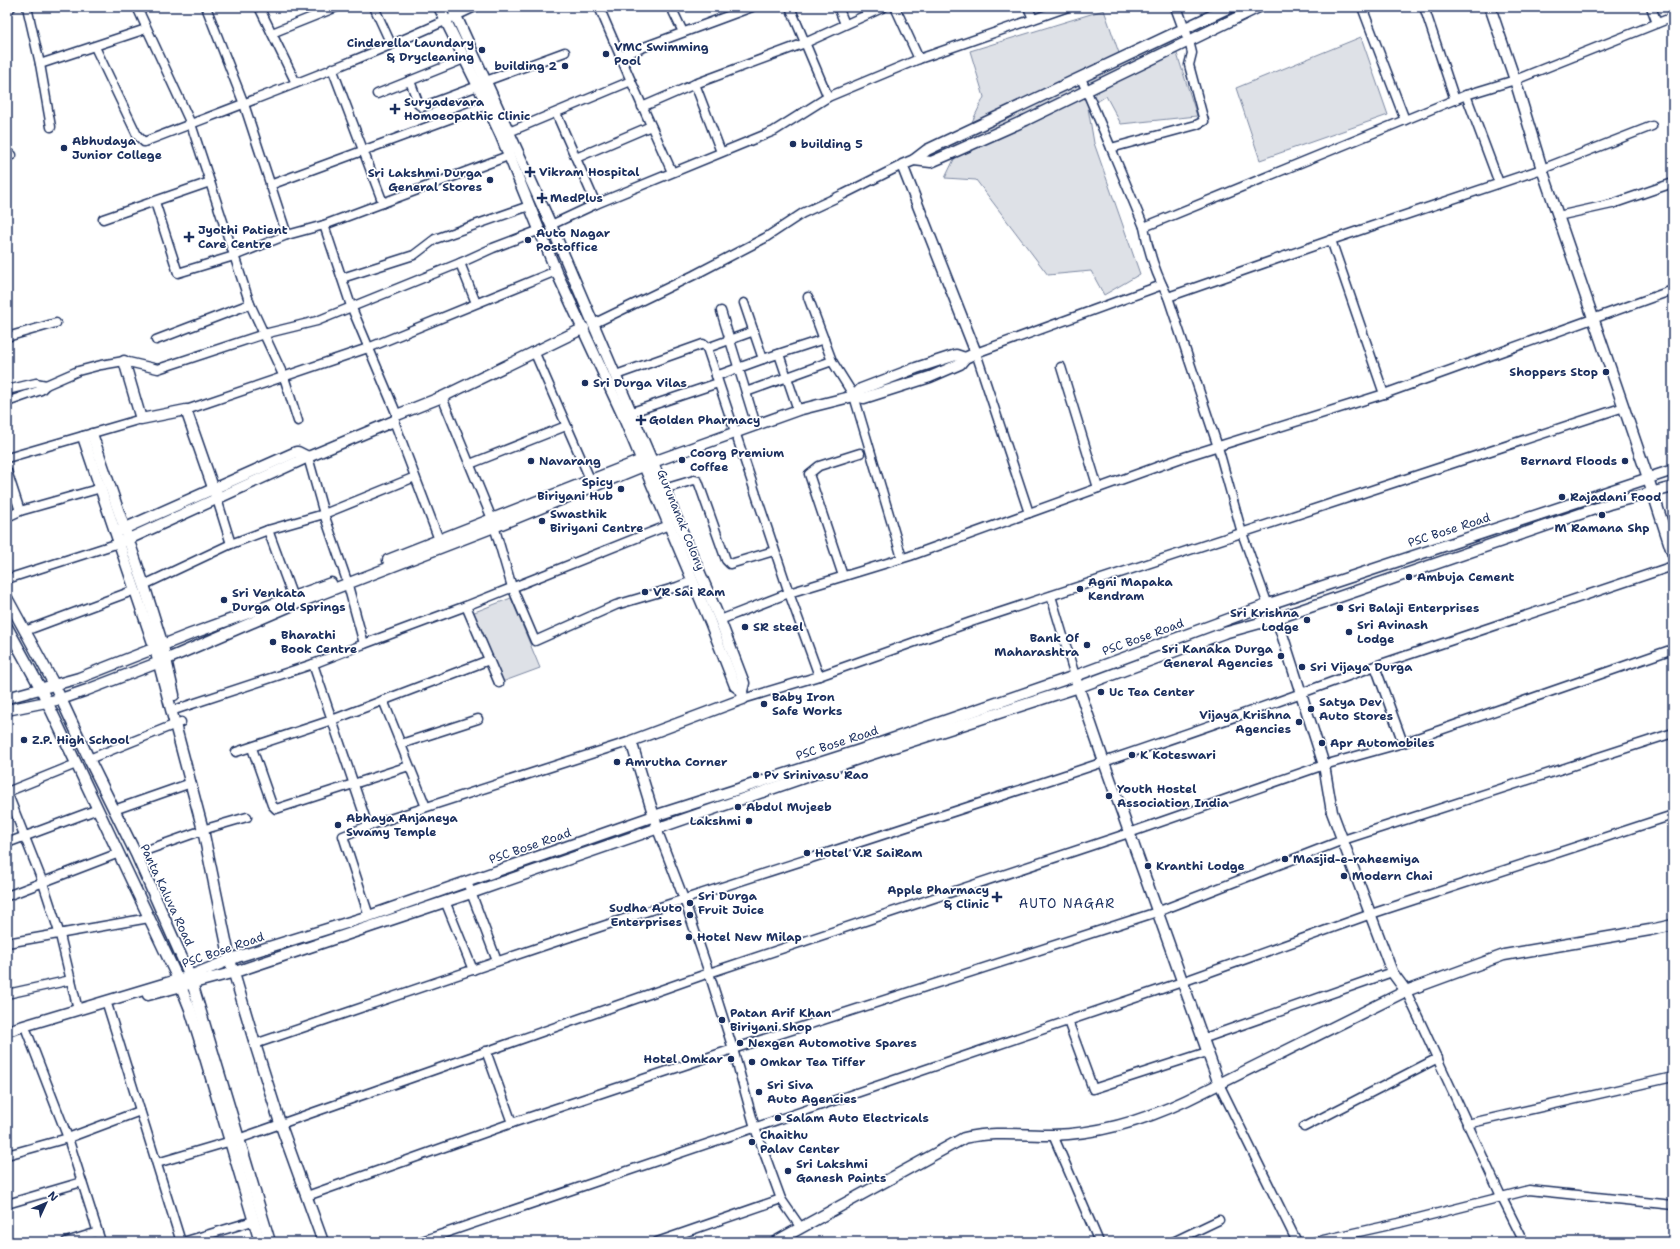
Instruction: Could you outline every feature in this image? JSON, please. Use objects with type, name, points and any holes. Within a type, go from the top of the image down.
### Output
[{"type":"street","points":[[26,7],[40,64],[51,127]]},
{"type":"street","points":[[137,7],[191,124],[250,304],[284,377],[298,421]]},
{"type":"street","points":[[206,7],[244,104],[288,235]]},
{"type":"street","points":[[259,7],[296,83]]},
{"type":"street","points":[[272,33],[337,7]]},
{"type":"street","points":[[374,7],[391,44]]},
{"type":"street","name":"Gurunanak Colony","points":[[439,7],[464,59],[482,84],[509,132],[553,229],[632,412],[669,525],[735,686],[742,695]]},
{"type":"street","points":[[95,47],[140,139],[144,142],[244,104],[391,44],[444,20],[454,11],[475,7]]},
{"type":"street","points":[[599,7],[672,172]]},
{"type":"street","points":[[671,7],[683,32]]},
{"type":"street","points":[[620,56],[752,7]]},
{"type":"street","points":[[790,7],[828,96]]},
{"type":"street","points":[[838,7],[845,24]]},
{"type":"street","points":[[642,107],[695,84],[805,43],[884,7]]},
{"type":"street","points":[[895,7],[919,59]]},
{"type":"street","points":[[1028,7],[1033,19]]},
{"type":"street","points":[[7,402],[42,390],[46,385],[78,371],[124,361],[158,369],[264,334],[317,321],[460,263],[493,248],[542,234],[596,204],[774,131],[828,96],[919,59],[1068,7]]},
{"type":"street","points":[[1111,148],[1196,125],[1204,121],[1189,65],[1192,53],[1176,7]]},
{"type":"street","points":[[593,324],[694,275],[765,238],[803,213],[902,164],[914,160],[927,150],[1230,7]]},
{"type":"street","points":[[914,160],[931,162],[938,159],[1019,123],[1259,7]]},
{"type":"street","points":[[1362,7],[1405,120]]},
{"type":"street","points":[[1424,7],[1455,100]]},
{"type":"street","points":[[1490,7],[1515,80],[1542,169],[1673,555]]},
{"type":"street","points":[[1651,7],[1657,23]]},
{"type":"street","name":"Gurunanak Colony","points":[[454,11],[482,84],[487,105],[542,234],[556,271],[648,461],[664,489],[720,620],[744,683],[742,695]]},
{"type":"street","points":[[1144,226],[1466,95],[1515,80],[1673,17]]},
{"type":"street","points":[[40,64],[146,29]]},
{"type":"street","points":[[410,81],[419,105],[422,107],[564,52]]},
{"type":"street","points":[[377,94],[464,59]]},
{"type":"street","points":[[332,68],[383,203]]},
{"type":"street","points":[[1082,78],[1144,226],[1145,237],[1162,285],[1168,297],[1218,447],[1242,533],[1270,604],[1278,618],[1324,765],[1332,812],[1392,972],[1406,991],[1501,1196],[1524,1242]]},
{"type":"street","points":[[509,132],[631,81]]},
{"type":"street","points":[[695,84],[721,152]]},
{"type":"street","points":[[1466,95],[1499,183]]},
{"type":"street","points":[[270,185],[487,105]]},
{"type":"street","points":[[556,113],[596,204]]},
{"type":"street","points":[[576,158],[651,126]]},
{"type":"street","points":[[1168,297],[1542,169],[1652,126]]},
{"type":"street","points":[[155,202],[178,273],[234,256],[288,235],[324,225],[508,156]]},
{"type":"street","points":[[902,164],[976,353],[1029,513]]},
{"type":"street","points":[[103,219],[210,182]]},
{"type":"street","points":[[1558,216],[1612,204],[1673,183]]},
{"type":"street","points":[[342,278],[414,255],[435,239],[530,206]]},
{"type":"street","points":[[324,225],[351,306],[396,418],[415,477],[440,543]]},
{"type":"street","points":[[1331,240],[1384,394]]},
{"type":"street","points":[[460,263],[476,303]]},
{"type":"street","points":[[7,458],[87,436],[141,419],[186,410],[284,377],[368,348],[556,271]]},
{"type":"street","points":[[493,523],[590,479],[734,433],[798,410],[854,396],[864,398],[930,377],[960,364],[964,358],[976,353],[1162,285]]},
{"type":"street","points":[[720,620],[789,593],[902,558],[1187,456],[1384,394],[1673,290]]},
{"type":"street","points":[[808,297],[832,361],[854,396],[902,558]]},
{"type":"street","points":[[744,303],[763,360]]},
{"type":"street","points":[[156,340],[250,304]]},
{"type":"street","points":[[721,311],[756,425]]},
{"type":"street","points":[[7,337],[56,323]]},
{"type":"street","points":[[308,457],[442,397],[584,328]]},
{"type":"street","points":[[707,348],[754,331]]},
{"type":"street","points":[[632,412],[717,379],[738,368],[824,339]]},
{"type":"street","points":[[616,375],[705,344],[774,550],[819,676]]},
{"type":"street","points":[[534,351],[590,479]]},
{"type":"street","points":[[779,354],[798,410]]},
{"type":"street","points":[[124,361],[141,419]]},
{"type":"street","points":[[746,392],[832,361]]},
{"type":"street","points":[[1061,367],[1098,488]]},
{"type":"street","points":[[7,390],[36,383],[46,385]]},
{"type":"street","points":[[442,397],[493,523],[512,587],[535,641],[616,605],[677,587],[692,581]]},
{"type":"street","points":[[369,916],[343,836],[368,826],[631,741],[742,695],[819,676],[971,622],[1624,407]]},
{"type":"street","points":[[186,410],[216,494],[231,544]]},
{"type":"street","points":[[470,464],[566,426]]},
{"type":"street","points":[[87,436],[101,488],[144,585],[174,710],[206,829],[235,972],[255,1044],[280,1123],[323,1242]]},
{"type":"street","points":[[87,436],[120,531]]},
{"type":"street","points":[[7,579],[124,541],[298,452],[308,457],[324,514],[347,581],[364,644]]},
{"type":"street","points":[[843,576],[809,474],[819,466],[860,453]]},
{"type":"street","points":[[7,698],[55,686],[79,678],[159,648],[294,601],[648,461]]},
{"type":"street","name":"PSC Bose Road","points":[[192,980],[233,958],[369,916],[654,816],[860,750],[1075,676],[1270,604],[1673,470]]},
{"type":"street","points":[[7,471],[20,511]]},
{"type":"street","points":[[144,585],[231,544],[268,530],[324,514],[415,477]]},
{"type":"street","points":[[664,489],[694,480],[698,481],[726,560],[730,564],[774,550]]},
{"type":"street","name":"PSC Bose Road","points":[[7,1031],[78,1010],[180,983],[235,972],[471,893],[869,755],[1079,687],[1224,633],[1278,618],[1609,504],[1673,487]]},
{"type":"street","points":[[7,517],[20,511],[101,488]]},
{"type":"street","points":[[120,531],[216,494]]},
{"type":"street","points":[[174,710],[313,664],[466,606],[669,525]]},
{"type":"street","points":[[268,530],[294,601]]},
{"type":"street","points":[[124,541],[135,590],[159,648]]},
{"type":"street","points":[[255,1044],[497,961],[1104,762],[1301,694],[1375,666],[1673,566]]},
{"type":"street","points":[[24,631],[135,590]]},
{"type":"street","points":[[1051,596],[1075,676],[1104,762],[1219,1084],[1296,1242]]},
{"type":"street","name":"Panta Kaluva Road","points":[[7,598],[55,686],[136,854],[192,980],[234,1140],[253,1221],[260,1242]]},
{"type":"street","points":[[7,710],[61,699],[162,661],[294,601]]},
{"type":"street","points":[[466,606],[499,683]]},
{"type":"street","name":"Panta Kaluva Road","points":[[7,627],[41,689],[180,983],[270,1242]]},
{"type":"street","points":[[157,1163],[234,1140],[709,973],[1129,833],[1324,765],[1403,743],[1673,649]]},
{"type":"street","points":[[236,752],[252,748],[332,720],[489,660]]},
{"type":"street","points":[[313,664],[368,826]]},
{"type":"street","points":[[1375,666],[1403,743]]},
{"type":"street","points":[[383,700],[426,807]]},
{"type":"street","points":[[401,744],[478,719]]},
{"type":"street","points":[[89,759],[178,723]]},
{"type":"street","points":[[178,723],[190,783],[206,829]]},
{"type":"street","points":[[307,1196],[512,1123],[733,1049],[1157,912],[1343,840],[1673,733]]},
{"type":"street","points":[[631,741],[657,829],[684,899],[709,973],[733,1049],[755,1128],[781,1199],[801,1228]]},
{"type":"street","points":[[252,748],[272,805],[276,809],[409,766]]},
{"type":"street","points":[[76,764],[7,792],[26,836],[60,935],[78,1010]]},
{"type":"street","points":[[114,810],[190,783]]},
{"type":"street","points":[[7,843],[98,809]]},
{"type":"street","points":[[419,1242],[1182,982],[1371,914],[1673,815]]},
{"type":"street","points":[[136,854],[206,829],[247,817]]},
{"type":"street","points":[[7,896],[119,853]]},
{"type":"street","points":[[468,882],[497,961]]},
{"type":"street","points":[[445,901],[473,970]]},
{"type":"street","points":[[7,943],[60,935],[149,918]]},
{"type":"street","points":[[775,1242],[964,1138],[984,1133],[1053,1135],[1093,1130],[1158,1114],[1406,991],[1504,955],[1673,925]]},
{"type":"street","points":[[1202,1039],[1392,972]]},
{"type":"street","points":[[7,994],[71,980]]},
{"type":"street","name":"PSC Bose Road","points":[[7,1038],[180,983]]},
{"type":"street","points":[[108,1007],[182,1242],[253,1221]]},
{"type":"street","points":[[1068,1021],[1093,1089],[1207,1052]]},
{"type":"street","points":[[27,1032],[68,1138],[101,1242]]},
{"type":"street","points":[[486,1051],[512,1123]]},
{"type":"street","points":[[1304,1127],[1438,1058]]},
{"type":"street","points":[[1468,1124],[1673,1077]]},
{"type":"street","points":[[7,1155],[68,1138],[140,1111]]},
{"type":"street","points":[[1053,1135],[1099,1242]]},
{"type":"street","points":[[7,1204],[82,1182]]},
{"type":"street","points":[[1314,1242],[1399,1223],[1529,1190],[1673,1205]]},
{"type":"street","points":[[657,1242],[781,1199]]},
{"type":"street","points":[[1173,1242],[1220,1220]]},
{"type":"street","points":[[66,1242],[98,1232]]},
{"type":"shaded area","points":[[1104,10],[1119,53],[1170,32],[1197,116],[1121,124],[1106,96],[1088,108],[1094,143],[1140,274],[1104,295],[1091,271],[1048,275],[976,180],[945,178],[984,97],[970,51]]},
{"type":"shaded area","points":[[1361,37],[1388,115],[1260,160],[1236,88]]},
{"type":"shaded area","points":[[511,598],[540,668],[502,682],[472,613]]},
{"type":"place","name":"Cinderella Laundary & Drycleaning","points":[[482,50]]},
{"type":"place","name":"VMC Swimming Pool","points":[[606,54]]},
{"type":"place","name":"building 2","points":[[565,66]]},
{"type":"place","name":"Suryadevara Homoeopathic Clinic","points":[[395,109]]},
{"type":"place","name":"building 5","points":[[793,144]]},
{"type":"place","name":"Abhudaya Junior College","points":[[64,148]]},
{"type":"place","name":"Vikram Hospital","points":[[530,172]]},
{"type":"place","name":"Sri Lakshmi Durga General Stores","points":[[490,180]]},
{"type":"place","name":"MedPlus","points":[[542,198]]},
{"type":"place","name":"Jyothi Patient Care Centre","points":[[189,237]]},
{"type":"place","name":"Auto Nagar Postoffice","points":[[528,240]]},
{"type":"place","name":"Shoppers Stop","points":[[1606,372]]},
{"type":"place","name":"Sri Durga Vilas","points":[[585,383]]},
{"type":"place","name":"Golden Pharmacy","points":[[641,420]]},
{"type":"place","name":"Coorg Premium Coffee","points":[[682,460]]},
{"type":"place","name":"Navarang","points":[[531,461]]},
{"type":"place","name":"Bernard Floods","points":[[1625,461]]},
{"type":"place","name":"Spicy Biriyani Hub","points":[[621,489]]},
{"type":"place","name":"Rajadani Food","points":[[1562,497]]},
{"type":"place","name":"M Ramana Shp","points":[[1602,515]]},
{"type":"place","name":"Swasthik Biriyani Centre","points":[[542,521]]},
{"type":"place","name":"Ambuja Cement","points":[[1409,577]]},
{"type":"place","name":"Agni Mapaka Kendram","points":[[1080,589]]},
{"type":"place","name":"VR Sai Ram","points":[[645,592]]},
{"type":"place","name":"Sri Venkata Durga Old Springs","points":[[224,600]]},
{"type":"place","name":"Sri Balaji Enterprises","points":[[1340,608]]},
{"type":"place","name":"Sri Krishna Lodge","points":[[1307,620]]},
{"type":"place","name":"SR steel","points":[[745,627]]},
{"type":"place","name":"Sri Avinash Lodge","points":[[1349,632]]},
{"type":"place","name":"Bharathi Book Centre","points":[[273,642]]},
{"type":"place","name":"Bank Of Maharashtra","points":[[1087,645]]},
{"type":"place","name":"Sri Kanaka Durga General Agencies","points":[[1281,656]]},
{"type":"place","name":"Sri Vijaya Durga","points":[[1302,667]]},
{"type":"place","name":"Uc Tea Center","points":[[1101,692]]},
{"type":"place","name":"Baby Iron Safe Works","points":[[764,704]]},
{"type":"place","name":"Satya Dev Auto Stores","points":[[1311,709]]},
{"type":"place","name":"Vijaya Krishna Agencies","points":[[1299,722]]},
{"type":"place","name":"Z.P. High School","points":[[24,740]]},
{"type":"place","name":"Apr Automobiles","points":[[1322,743]]},
{"type":"place","name":"K Koteswari","points":[[1132,755]]},
{"type":"place","name":"Amrutha Corner","points":[[617,762]]},
{"type":"place","name":"Pv Srinivasu Rao","points":[[756,775]]},
{"type":"place","name":"Youth Hostel Association India","points":[[1109,796]]},
{"type":"place","name":"Abdul Mujeeb","points":[[738,807]]},
{"type":"place","name":"Lakshmi","points":[[749,821]]},
{"type":"place","name":"Abhaya Anjaneya Swamy Temple","points":[[338,825]]},
{"type":"place","name":"Hotel V.R SaiRam","points":[[807,853]]},
{"type":"place","name":"Masjid-e-raheemiya","points":[[1285,859]]},
{"type":"place","name":"Kranthi Lodge","points":[[1148,866]]},
{"type":"place","name":"Modern Chai","points":[[1344,876]]},
{"type":"place","name":"Apple Pharmacy & Clinic","points":[[997,897]]},
{"type":"place","name":"Sri Durga Fruit Juice","points":[[690,903]]},
{"type":"place","name":"Sudha Auto Enterprises","points":[[690,915]]},
{"type":"place","name":"Hotel New Milap","points":[[689,937]]},
{"type":"place","name":"Patan Arif Khan Biriyani Shop","points":[[722,1020]]},
{"type":"place","name":"Nexgen Automotive Spares","points":[[740,1043]]},
{"type":"place","name":"Hotel Omkar","points":[[731,1059]]},
{"type":"place","name":"Omkar Tea Tiffer","points":[[752,1062]]},
{"type":"place","name":"Sri Siva Auto Agencies","points":[[759,1092]]},
{"type":"place","name":"Salam Auto Electricals","points":[[778,1118]]},
{"type":"place","name":"Chaithu Palav Center","points":[[752,1142]]},
{"type":"place","name":"Sri Lakshmi Ganesh Paints","points":[[788,1171]]},
{"type":"district","name":"AUTO NAGAR","points":[[1067,903]]}]
